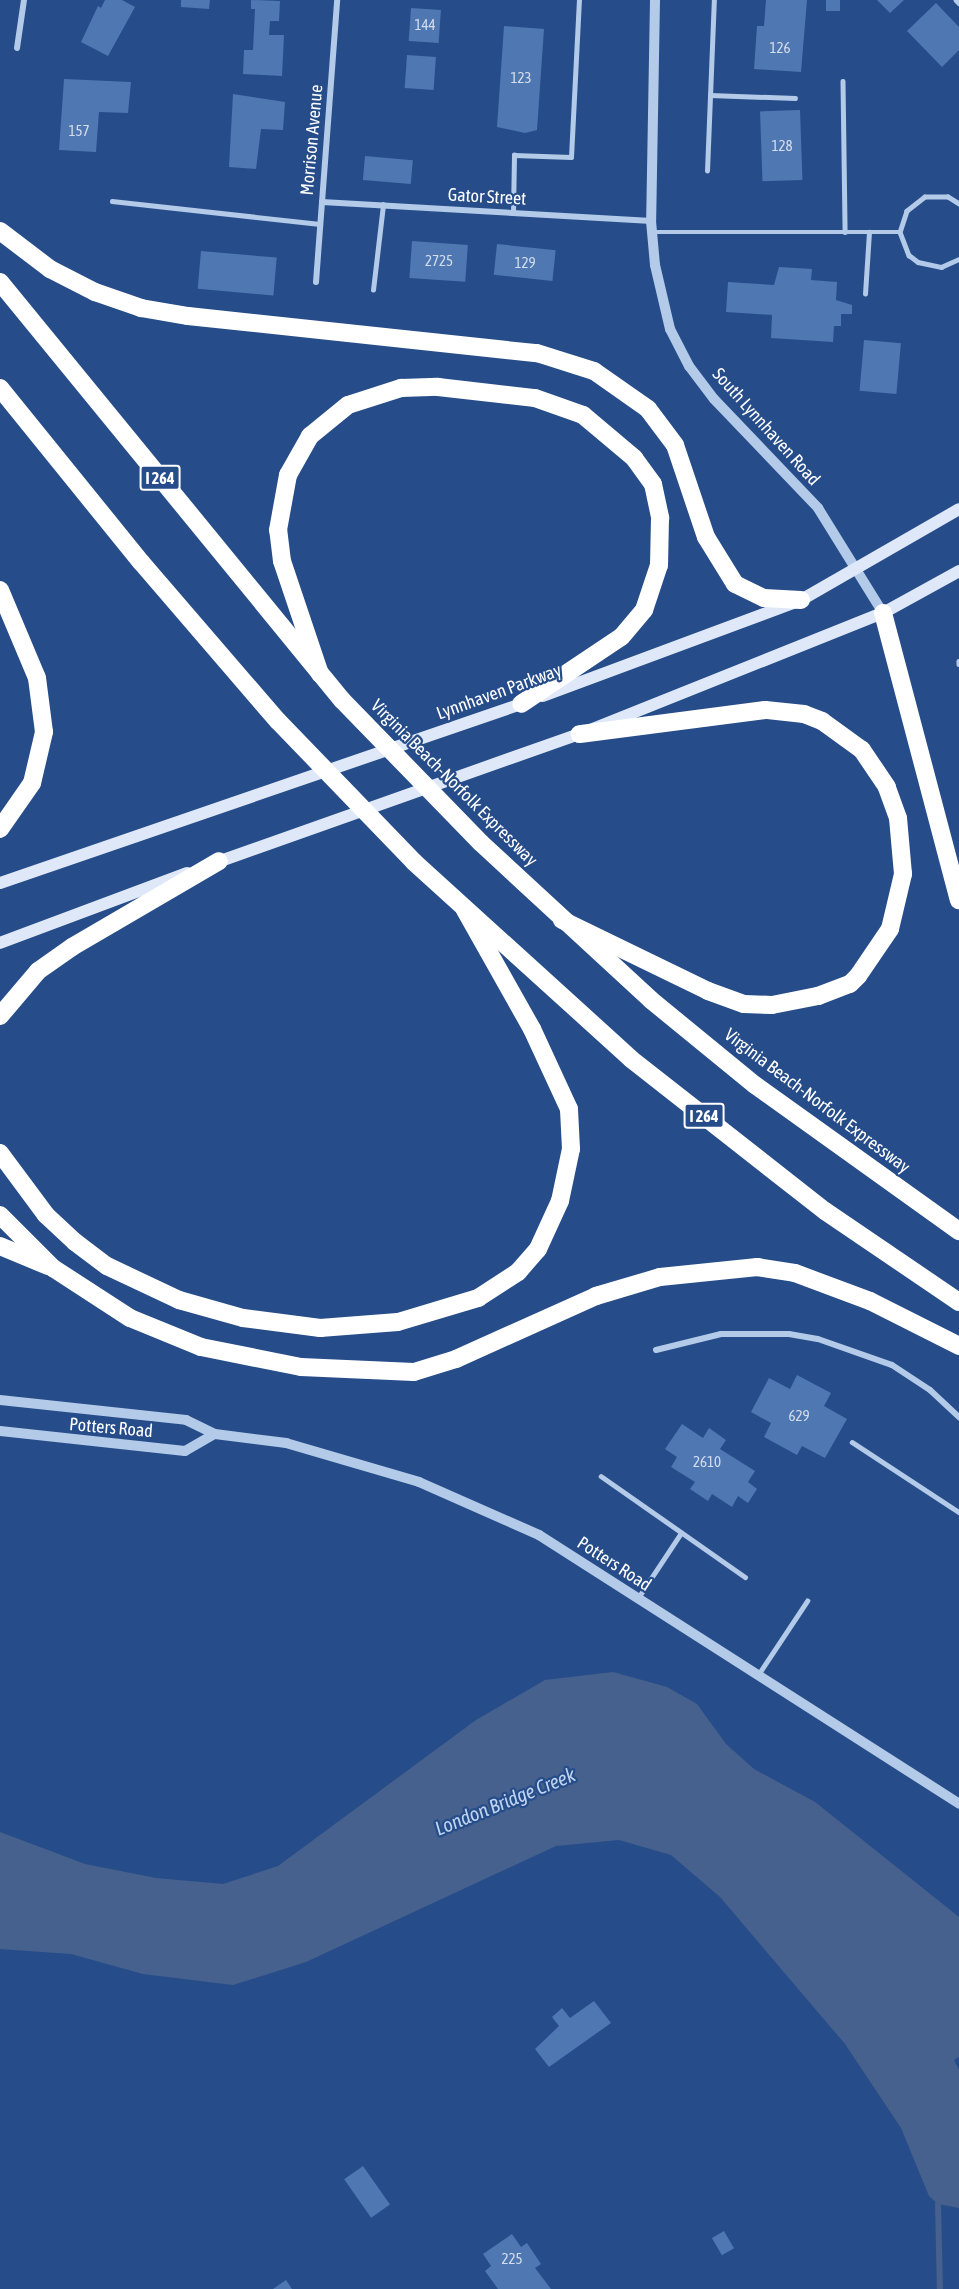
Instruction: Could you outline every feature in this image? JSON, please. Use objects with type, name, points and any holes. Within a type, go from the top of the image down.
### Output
[{"type":"highway","points":[[0,231],[50,268],[95,292],[141,308],[188,316],[537,353],[594,371],[648,409],[675,445],[706,537],[735,584],[764,598],[801,600]]},
{"type":"highway","name":"Virginia Beach-Norfolk Expressway","points":[[0,282],[342,700],[481,843],[651,1000],[755,1085],[959,1232]]},
{"type":"highway","points":[[320,674],[282,561],[278,530],[288,474],[310,436],[348,405],[401,387],[438,387],[535,398],[583,415],[634,458],[653,484],[660,518],[659,565],[644,610],[621,637],[521,704]]},
{"type":"highway","name":"I 264","points":[[0,388],[141,562],[278,721],[414,862],[631,1059],[825,1211],[959,1302]]},
{"type":"highway","points":[[0,590],[37,678],[44,732],[32,783],[0,830]]},
{"type":"highway","points":[[883,613],[959,900]]},
{"type":"highway","points":[[562,920],[708,991],[744,1005],[772,1005],[818,996],[850,984],[858,976],[890,929],[903,874],[898,818],[887,787],[862,750],[822,721],[804,714],[765,710],[580,734]]},
{"type":"highway","points":[[0,1016],[38,971],[72,947],[219,861]]},
{"type":"highway","points":[[0,1153],[46,1215],[75,1242],[116,1271],[179,1300],[254,1320],[320,1328],[398,1322],[478,1298],[518,1272],[538,1249],[560,1201],[572,1149],[569,1109],[532,1029],[465,910]]},
{"type":"highway","points":[[0,1215],[53,1268],[99,1300],[172,1337],[245,1358],[301,1367],[414,1372],[456,1359],[596,1296],[660,1277],[757,1267],[795,1273],[870,1301],[959,1346]]},
{"type":"highway","points":[[0,1246],[9,1254],[53,1268]]},
{"type":"main road","name":"Lynnhaven Parkway","points":[[0,883],[521,704],[801,600],[859,569],[959,509]]},
{"type":"main road","points":[[0,943],[219,861],[580,734],[883,613],[959,572]]},
{"type":"street","points":[[17,48],[24,0]]},
{"type":"street","name":"Morrison Avenue","points":[[316,282],[337,0]]},
{"type":"street","name":"South Lynnhaven Road","points":[[655,0],[652,226],[664,308],[689,366],[714,399],[818,508],[859,569],[883,613]]},
{"type":"street","name":"Gator Street","points":[[322,202],[513,213],[652,226]]},
{"type":"street","points":[[656,1350],[731,1334],[789,1334],[818,1339],[892,1365],[930,1390],[959,1417]]},
{"type":"street","name":"Potters Road","points":[[0,1400],[186,1420],[215,1434],[286,1443],[419,1482],[539,1535],[959,1804]]},
{"type":"street","name":"Potters Road","points":[[0,1431],[185,1452],[215,1434]]},
{"type":"lane","points":[[513,213],[514,155],[571,157],[579,0]]},
{"type":"lane","points":[[707,171],[714,0]]},
{"type":"lane","points":[[843,81],[845,232]]},
{"type":"lane","points":[[710,95],[795,98]]},
{"type":"lane","points":[[959,204],[948,197],[925,197],[907,211],[900,232],[909,255],[918,262],[942,267],[959,259]]},
{"type":"lane","points":[[112,201],[320,224]]},
{"type":"lane","points":[[373,290],[383,206]]},
{"type":"lane","points":[[652,226],[900,232]]},
{"type":"lane","points":[[865,294],[869,232]]},
{"type":"lane","points":[[852,1442],[959,1512]]},
{"type":"lane","points":[[601,1476],[745,1577]]},
{"type":"lane","points":[[638,1598],[681,1533]]},
{"type":"lane","points":[[758,1675],[807,1601]]},
{"type":"water","name":"London Bridge Creek","points":[[613,1672],[667,1687],[697,1704],[726,1744],[754,1769],[815,1802],[959,1917],[959,2057],[954,2060],[959,2070],[959,2208],[938,2204],[929,2196],[901,2128],[845,2044],[720,1897],[671,1855],[619,1840],[556,1846],[306,1962],[233,1985],[143,1974],[71,1954],[0,1949],[0,1832],[85,1864],[156,1878],[223,1884],[278,1866],[476,1720],[545,1680]]},
{"type":"building","points":[[105,0],[122,0],[135,7],[108,56],[81,42],[98,6],[101,8]]},
{"type":"building","points":[[181,0],[210,0],[209,9],[181,7]]},
{"type":"building","points":[[251,0],[280,1],[279,21],[270,21],[269,35],[284,35],[282,76],[243,74],[244,50],[253,50],[255,9],[251,9]]},
{"type":"building","points":[[766,0],[807,0],[801,72],[754,69],[757,26],[764,26]]},
{"type":"building","points":[[826,0],[840,0],[840,11],[826,11]]},
{"type":"building","points":[[877,0],[904,0],[890,13]]},
{"type":"building","points":[[936,3],[959,27],[959,50],[942,67],[907,31]]},
{"type":"building","points":[[411,8],[441,10],[439,43],[409,41]]},
{"type":"building","points":[[504,26],[544,29],[537,130],[525,133],[497,127]]},
{"type":"building","points":[[407,55],[436,57],[434,90],[405,88]]},
{"type":"building","points":[[64,79],[131,82],[128,113],[99,112],[96,152],[59,150]]},
{"type":"building","points":[[233,94],[285,102],[283,130],[261,129],[256,169],[229,167]]},
{"type":"building","points":[[800,110],[802,180],[762,181],[760,111]]},
{"type":"building","points":[[365,156],[413,160],[411,184],[363,180]]},
{"type":"building","points":[[412,241],[468,245],[465,282],[409,278]]},
{"type":"building","points":[[497,244],[556,250],[552,281],[494,275]]},
{"type":"building","points":[[201,251],[277,258],[273,295],[198,289]]},
{"type":"building","points":[[779,267],[812,269],[811,280],[837,282],[836,300],[852,305],[852,314],[841,314],[841,326],[834,326],[833,342],[771,338],[772,315],[726,312],[728,282],[774,285]]},
{"type":"building","points":[[864,340],[901,343],[896,394],[860,391]]},
{"type":"building","points":[[797,1375],[831,1393],[824,1406],[847,1419],[825,1458],[802,1446],[797,1455],[764,1437],[771,1423],[751,1412],[769,1378],[790,1389]]},
{"type":"building","points":[[682,1424],[703,1438],[709,1428],[726,1440],[720,1449],[755,1471],[748,1482],[757,1489],[748,1503],[738,1496],[732,1507],[712,1494],[708,1501],[690,1489],[695,1482],[671,1467],[677,1457],[665,1449]]},
{"type":"building","points":[[594,2001],[611,2023],[549,2067],[535,2049],[559,2026],[552,2017],[562,2008],[570,2018]]},
{"type":"building","points":[[363,2166],[390,2205],[371,2218],[344,2179]]},
{"type":"building","points":[[724,2231],[734,2248],[722,2255],[712,2238]]},
{"type":"building","points":[[512,2234],[521,2247],[527,2243],[541,2264],[535,2268],[551,2289],[498,2289],[485,2271],[491,2266],[483,2254]]},
{"type":"building","points":[[286,2280],[292,2289],[273,2289]]},
{"type":"waterway","points":[[938,2204],[940,2289]]}]
